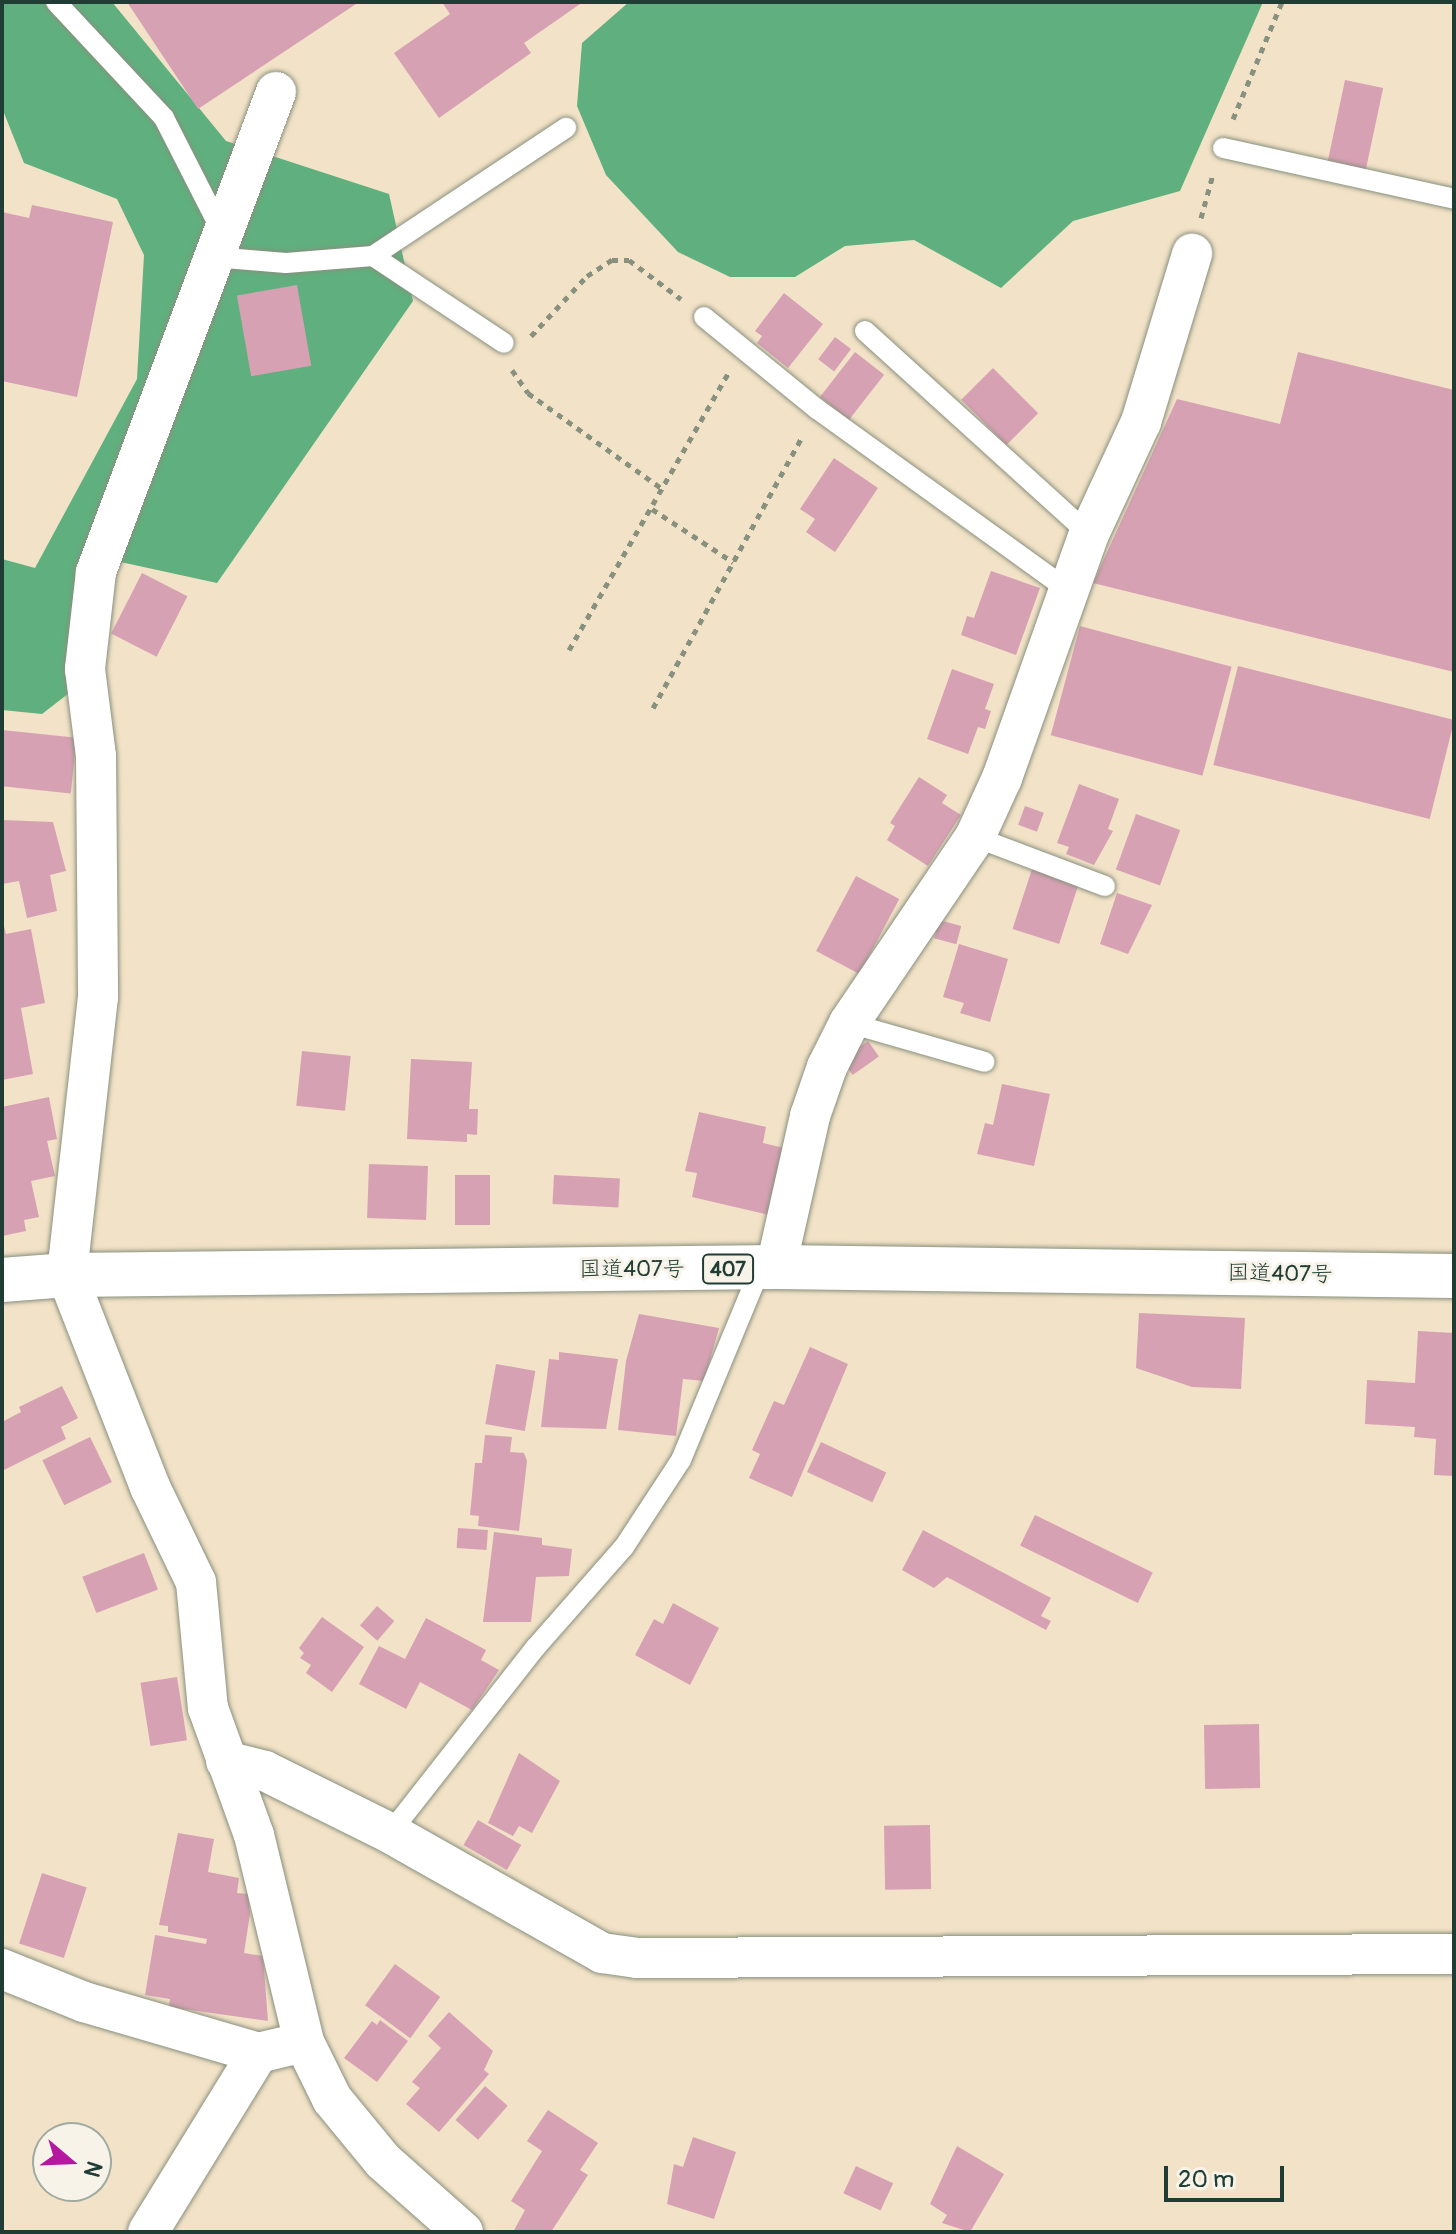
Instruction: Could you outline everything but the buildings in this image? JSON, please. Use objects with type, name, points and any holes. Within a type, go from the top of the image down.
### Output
[{"type":"highway","name":"国道407号","points":[[2,1280],[67,1275],[768,1268],[1454,1276]]},
{"type":"street","points":[[276,92],[96,572],[85,669],[96,756],[98,997],[67,1275],[150,1487],[196,1582],[208,1708],[254,1835],[304,2042],[332,2099],[383,2161],[463,2232]]},
{"type":"street","points":[[768,1268],[810,1116],[849,1023],[975,837],[1002,778],[1089,534],[1141,422],[1192,254]]},
{"type":"street","points":[[226,1761],[265,1771],[390,1833],[602,1953],[637,1958],[1454,1954]]},
{"type":"street","points":[[2,1969],[84,2002],[258,2053],[304,2042]]},
{"type":"street","points":[[148,2232],[258,2053]]},
{"type":"lane","points":[[56,2],[164,118],[217,244],[286,263],[373,256],[566,128]]},
{"type":"lane","points":[[1223,148],[1454,199]]},
{"type":"lane","points":[[373,256],[504,343]]},
{"type":"lane","points":[[704,317],[817,409],[1069,591]]},
{"type":"lane","points":[[865,331],[1089,534]]},
{"type":"lane","points":[[975,837],[1105,886]]},
{"type":"lane","points":[[849,1023],[985,1062]]},
{"type":"lane","points":[[390,1833],[536,1647],[624,1547],[681,1460],[768,1268]]},
{"type":"path","points":[[664,490],[528,393],[504,358],[504,343],[525,341],[587,276],[612,260],[629,260],[704,317]]},
{"type":"path","points":[[569,650],[664,490],[742,348]]},
{"type":"path","points":[[653,708],[817,409]]},
{"type":"path","points":[[652,509],[733,562]]},
{"type":"green space","points":[[2,2],[112,2],[226,141],[389,194],[413,301],[217,583],[116,561],[73,690],[42,714],[2,710],[2,559],[35,568],[137,379],[144,255],[117,199],[24,163],[2,108]]},
{"type":"green space","points":[[629,2],[1263,2],[1180,191],[1073,221],[1001,288],[914,240],[845,246],[795,277],[730,277],[678,252],[606,175],[577,106],[582,43]]}]
